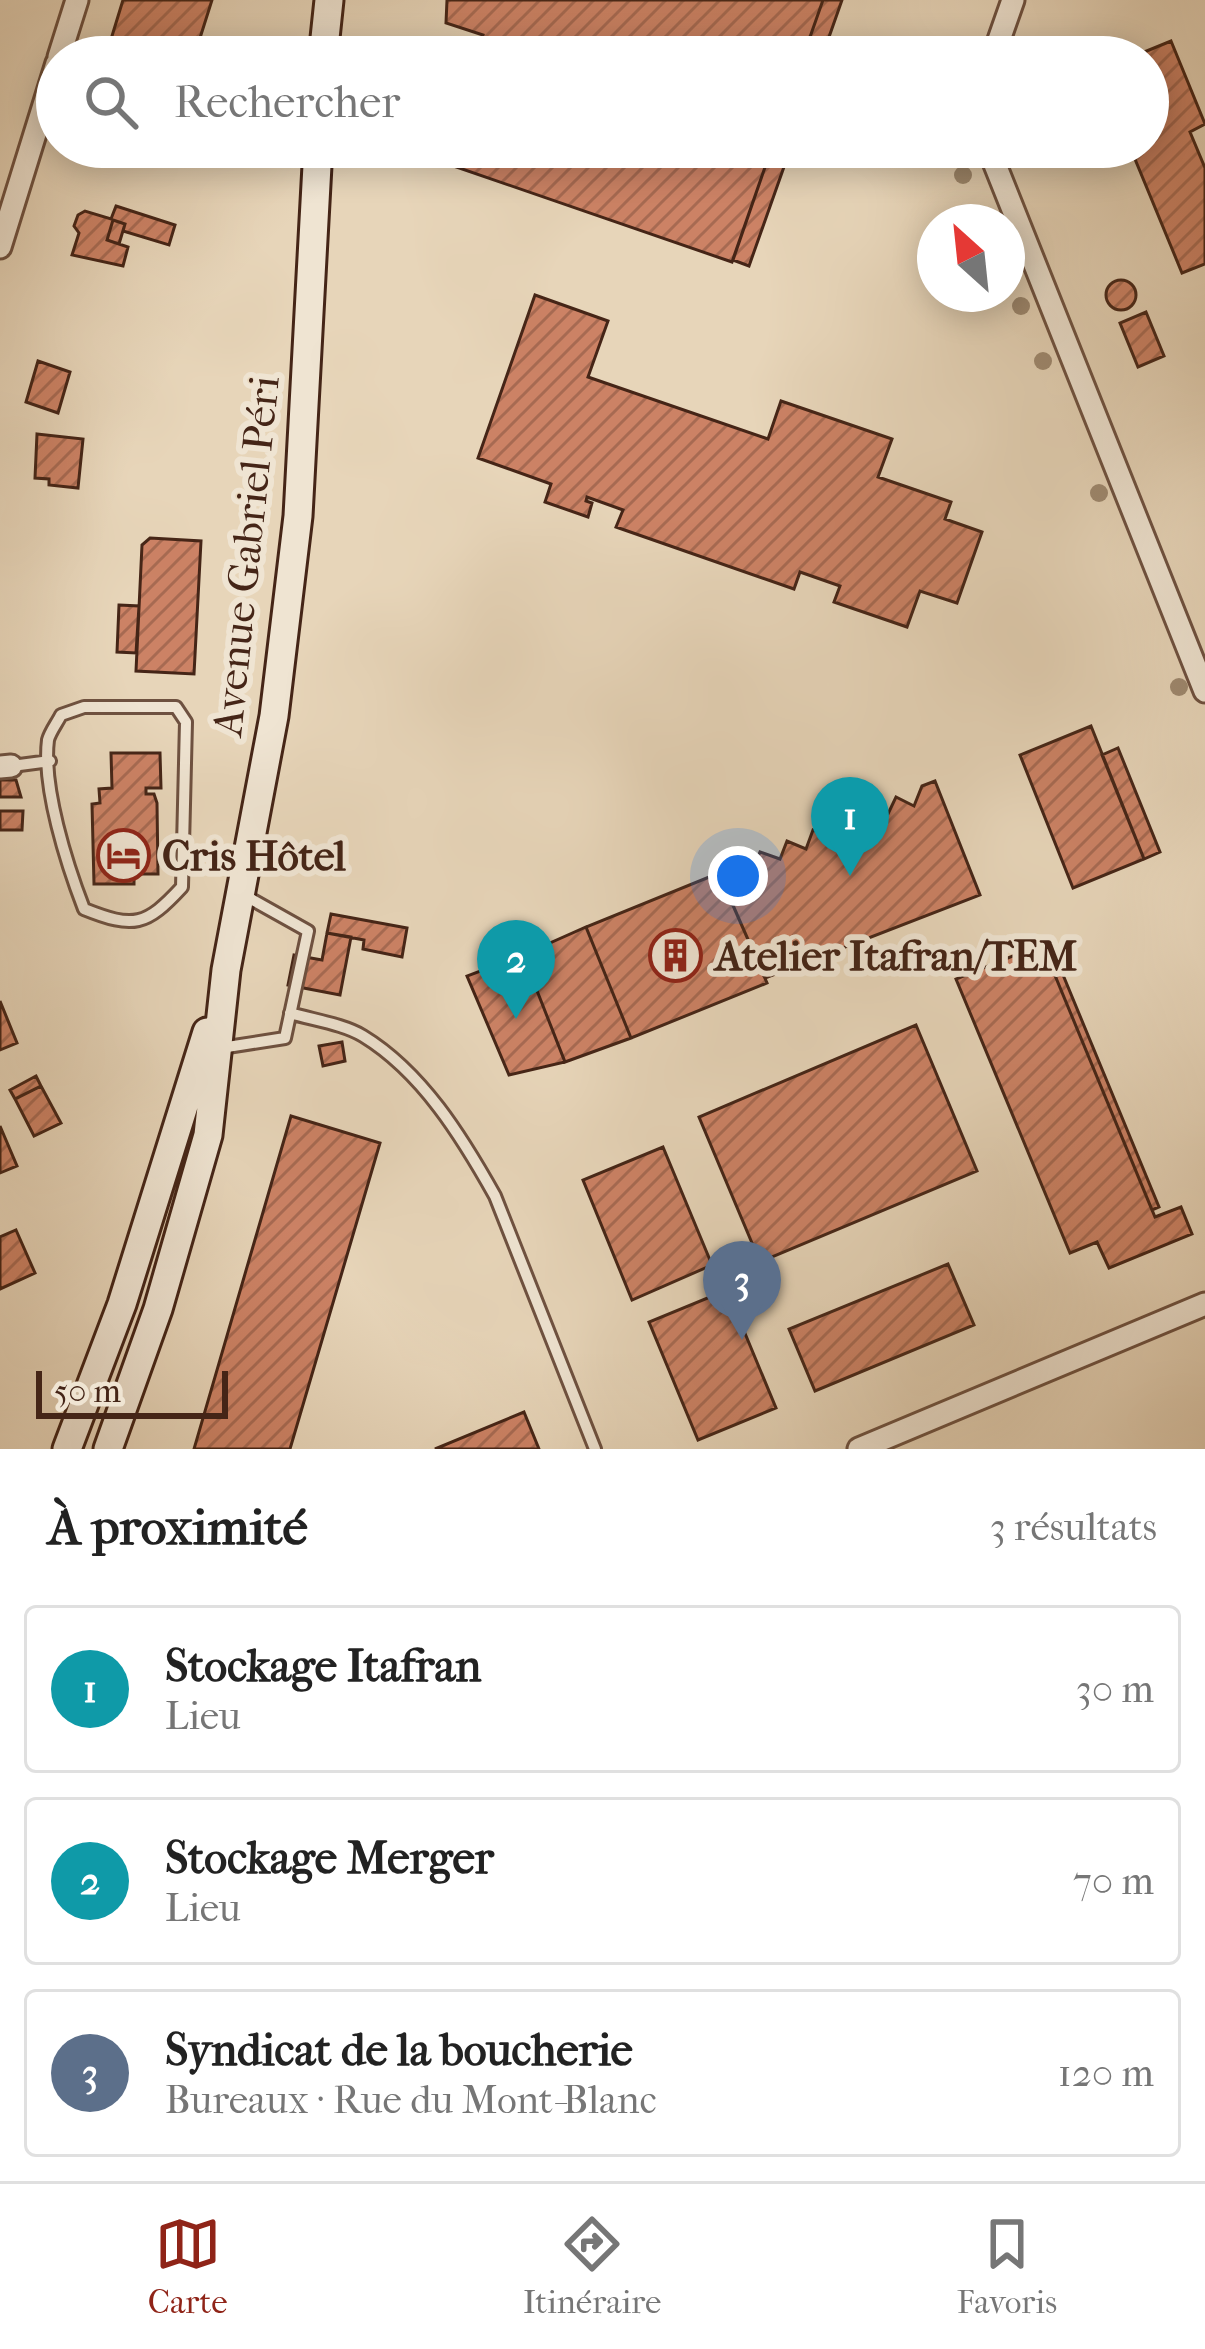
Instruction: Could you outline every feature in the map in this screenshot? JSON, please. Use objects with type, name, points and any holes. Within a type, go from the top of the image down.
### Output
[{"type":"main road","points":[[318,0],[321,36]]},
{"type":"main road","points":[[325,36],[329,0]]},
{"type":"main road","name":"Avenue Gabriel Péri","points":[[68,1449],[122,1304],[226,970],[242,894],[277,694],[298,516],[317,168]]},
{"type":"main road","name":"Avenue Gabriel Péri","points":[[108,1449],[158,1309],[208,1135],[226,970]]},
{"type":"street","points":[[65,36],[76,0]]},
{"type":"street","points":[[1001,36],[1013,0]]},
{"type":"street","points":[[0,247],[36,131]]},
{"type":"street","points":[[996,168],[1205,691]]},
{"type":"street","points":[[868,1447],[1205,1304]]},
{"type":"lane","points":[[84,707],[176,707],[186,722],[182,887],[154,917],[117,922],[84,909],[65,861],[50,761],[48,737],[62,715],[84,707]]},
{"type":"lane","points":[[6,767],[50,761]]},
{"type":"lane","points":[[218,1049],[285,1038],[308,931],[242,894]]},
{"type":"lane","points":[[290,1013],[359,1034],[403,1065],[474,1158],[495,1196],[595,1449]]},
{"type":"building","points":[[123,0],[212,0],[201,36],[112,36]]},
{"type":"building","points":[[447,0],[823,0],[810,36],[483,36],[446,23]]},
{"type":"building","points":[[823,0],[842,0],[829,36],[810,36]]},
{"type":"building","points":[[1169,42],[1205,124],[1190,132],[1205,168],[1205,264],[1182,273],[1139,168],[1169,168]]},
{"type":"building","points":[[459,168],[765,168],[732,262]]},
{"type":"building","points":[[765,168],[784,168],[749,266],[733,260]]},
{"type":"building","points":[[116,206],[175,225],[169,245],[123,231],[125,224],[113,220],[107,240],[128,247],[123,266],[72,255],[79,233],[74,226],[78,215],[85,211],[111,219]]},
{"type":"building","points":[[113,220],[125,224],[119,244],[107,240]]},
{"type":"building","points":[[1121,280],[1136,295],[1121,310],[1106,295]]},
{"type":"building","points":[[535,295],[608,321],[588,377],[768,439],[781,401],[892,439],[878,477],[951,502],[945,519],[982,532],[957,603],[920,591],[907,627],[834,602],[840,586],[800,572],[794,589],[616,527],[623,510],[587,497],[592,503],[588,517],[545,502],[551,484],[478,458]]},
{"type":"building","points":[[1146,312],[1164,356],[1138,367],[1120,323]]},
{"type":"building","points":[[38,361],[70,372],[58,413],[26,402]]},
{"type":"building","points":[[37,434],[83,439],[78,488],[49,485],[49,479],[35,478]]},
{"type":"building","points":[[150,538],[201,541],[194,674],[136,671],[142,545]]},
{"type":"building","points":[[119,605],[139,606],[136,653],[117,652]]},
{"type":"building","points":[[1091,726],[1144,859],[1073,888],[1020,755]]},
{"type":"building","points":[[1118,748],[1160,852],[1144,859],[1102,755]]},
{"type":"building","points":[[111,753],[160,753],[161,788],[146,788],[157,803],[158,874],[134,874],[134,884],[94,884],[92,804],[100,803],[99,789],[112,788]]},
{"type":"building","points":[[0,780],[16,780],[21,797],[0,797]]},
{"type":"building","points":[[935,781],[980,895],[765,978],[723,883],[734,862],[753,869],[760,852],[780,859],[787,841],[806,849],[813,830],[831,838],[840,819],[860,827],[869,808],[887,816],[896,797],[914,806],[922,786]]},
{"type":"building","points":[[0,811],[23,811],[22,830],[0,830]]},
{"type":"building","name":"Atelier Itafran/TEM","points":[[719,873],[767,983],[631,1038],[586,927]]},
{"type":"building","points":[[331,914],[407,928],[402,957],[363,949],[364,940],[327,933]]},
{"type":"building","points":[[586,927],[631,1038],[565,1062],[523,955]]},
{"type":"building","points":[[327,933],[351,937],[340,995],[288,985],[294,955],[322,960]]},
{"type":"building","points":[[1049,941],[1159,1207],[1152,1210],[1042,944]]},
{"type":"building","points":[[1042,944],[1155,1217],[1181,1207],[1192,1234],[1109,1268],[1097,1242],[1070,1253],[956,979]]},
{"type":"building","points":[[523,955],[565,1062],[509,1075],[467,976]]},
{"type":"building","points":[[0,1001],[17,1043],[0,1050]]},
{"type":"building","points":[[916,1025],[977,1171],[760,1262],[699,1117]]},
{"type":"building","points":[[342,1042],[345,1061],[323,1066],[319,1046]]},
{"type":"building","points":[[36,1076],[41,1086],[15,1099],[10,1090]]},
{"type":"building","points":[[41,1086],[61,1123],[34,1136],[15,1099]]},
{"type":"building","points":[[291,1116],[380,1143],[290,1449],[194,1449]]},
{"type":"building","points":[[0,1126],[17,1166],[0,1173]]},
{"type":"building","points":[[663,1147],[712,1265],[632,1300],[583,1180]]},
{"type":"building","points":[[16,1230],[35,1273],[0,1289],[0,1237]]},
{"type":"building","points":[[948,1264],[974,1325],[815,1391],[789,1329]]},
{"type":"building","points":[[727,1290],[776,1408],[698,1440],[649,1322]]},
{"type":"building","points":[[524,1412],[539,1449],[435,1449]]},
{"type":"place","name":"Cris Hôtel","points":[[123,855]]},
{"type":"place","name":"Stockage Itafran","points":[[850,876]]},
{"type":"place","name":"Atelier Itafran/TEM","points":[[676,955]]},
{"type":"place","name":"Stockage Merger","points":[[516,1019]]},
{"type":"place","name":"Syndicat de la boucherie","points":[[742,1340]]}]
